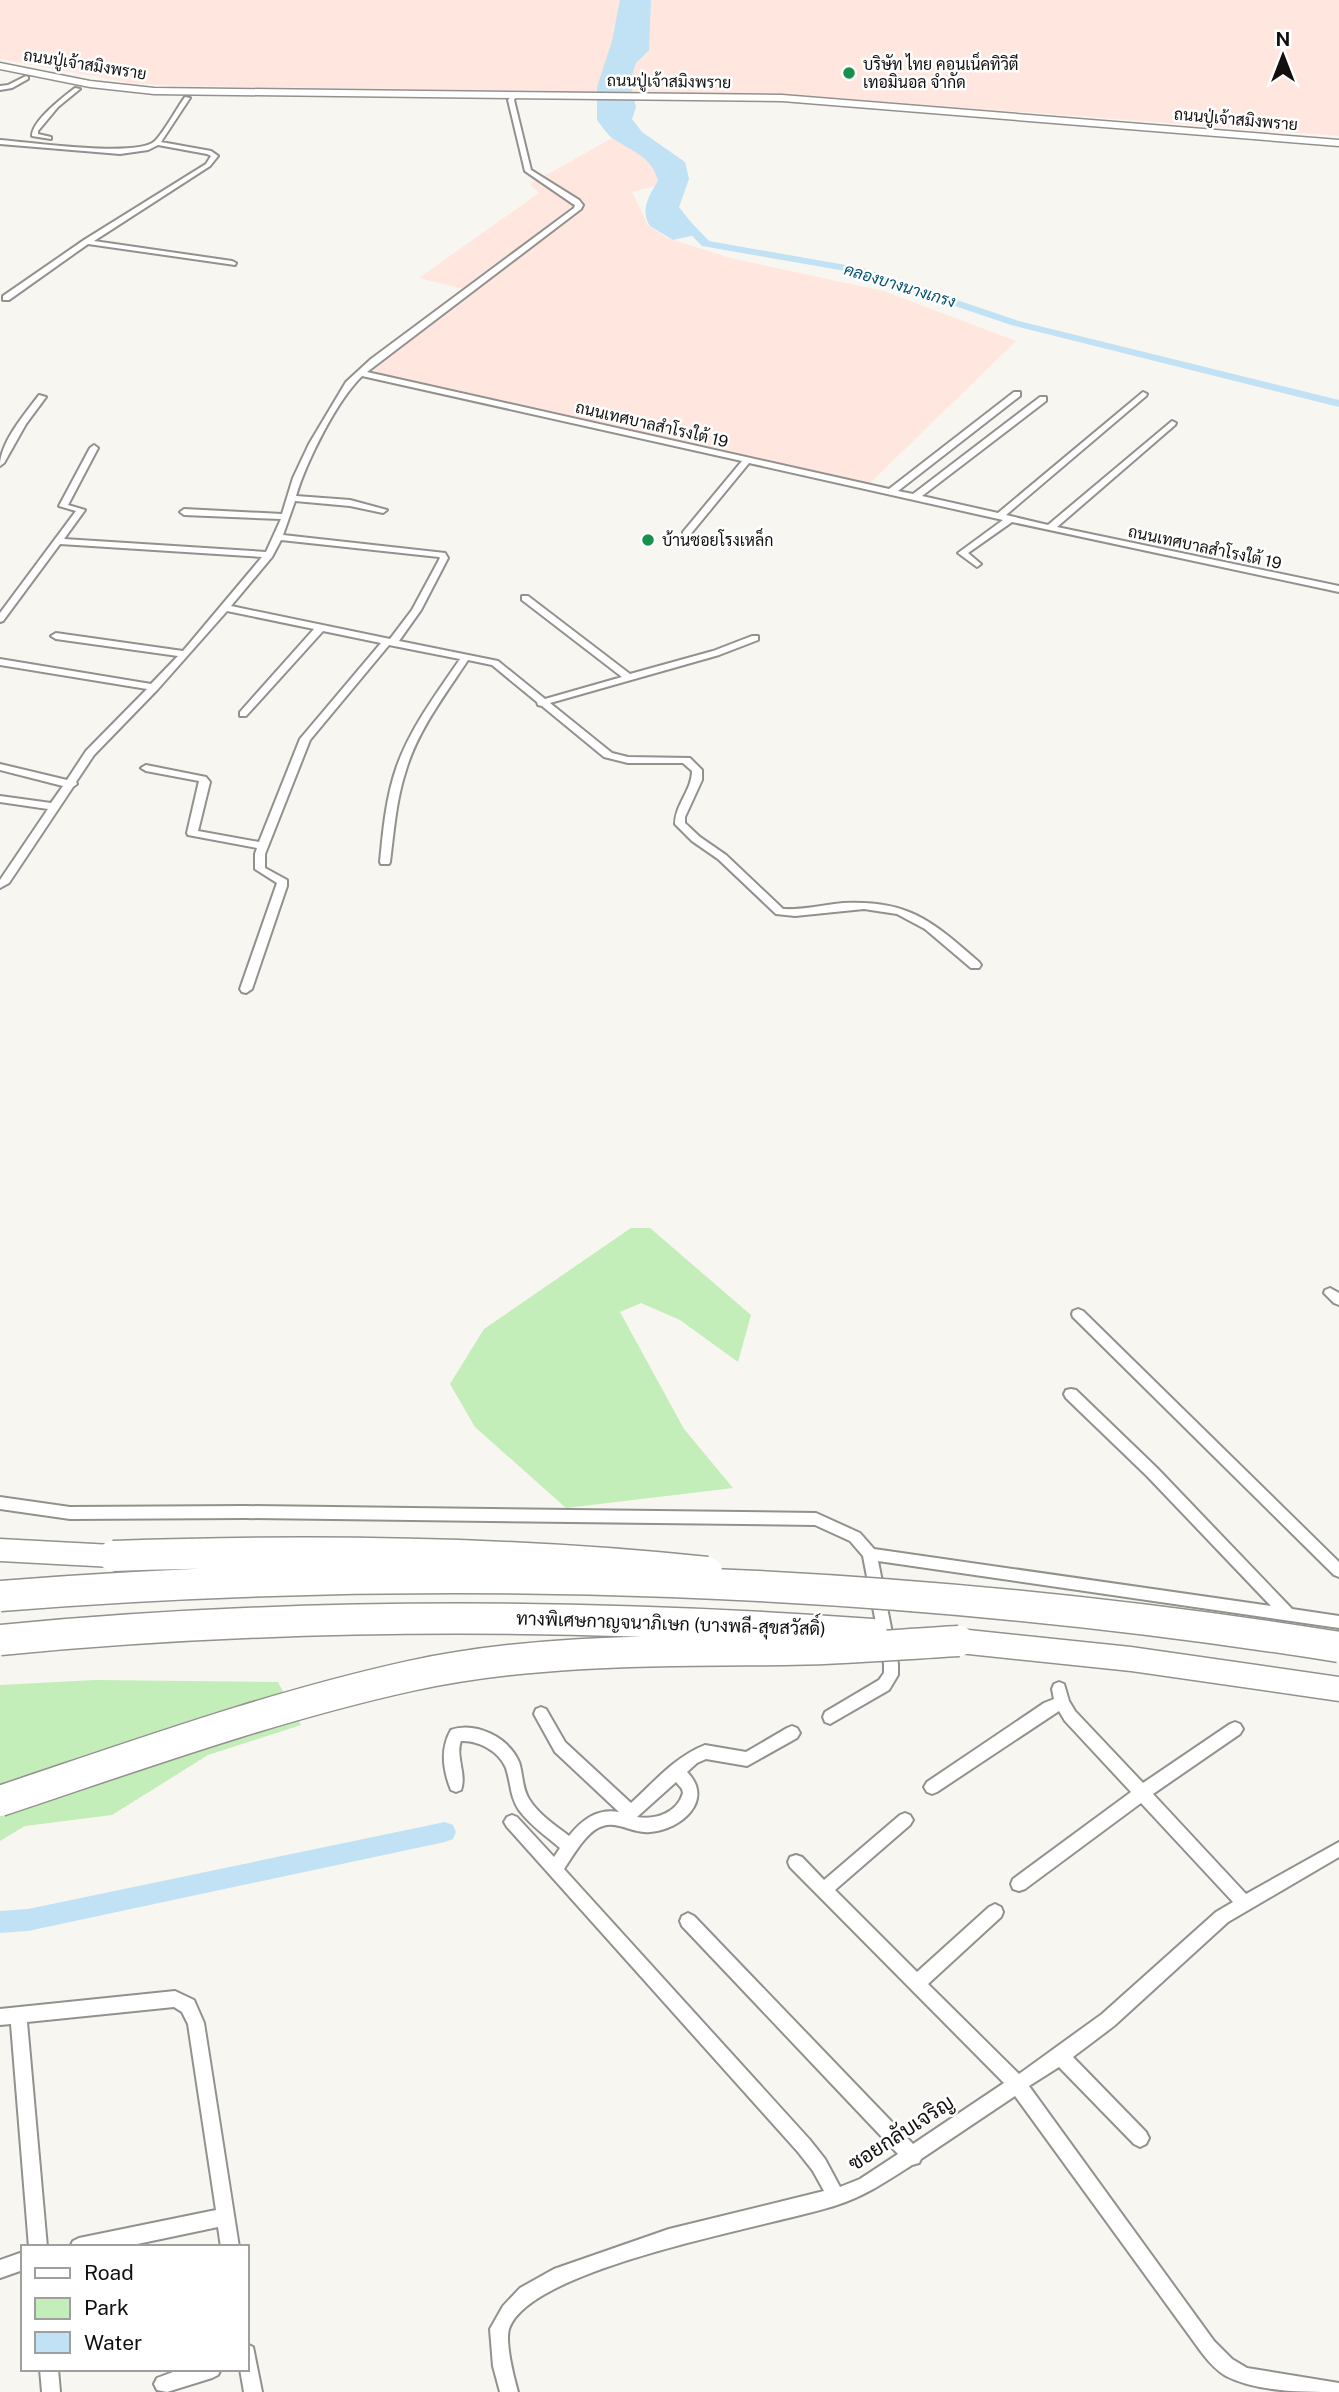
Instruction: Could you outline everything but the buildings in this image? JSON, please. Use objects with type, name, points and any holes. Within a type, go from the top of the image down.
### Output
[{"type":"highway","points":[[0,1550],[113,1556],[351,1550],[474,1552],[664,1567],[902,1595],[1062,1609],[1271,1635],[1339,1647]]},
{"type":"highway","points":[[0,1596],[208,1584],[472,1578],[660,1583],[902,1595]]},
{"type":"highway","name":"ทางพิเศษกาญจนาภิเษก (บางพลี-สุขสวัสดิ์)","points":[[0,1640],[149,1629],[337,1621],[509,1618],[725,1623],[959,1641],[1117,1657],[1339,1689]]},
{"type":"highway","points":[[0,1801],[292,1706],[411,1676],[572,1654],[662,1649],[788,1650],[959,1641]]},
{"type":"main road","name":"ถนนปู่เจ้าสมิงพราย","points":[[0,66],[135,90],[512,98]]},
{"type":"main road","name":"ถนนปู่เจ้าสมิงพราย","points":[[0,73],[113,95],[187,98],[819,100],[1339,143]]},
{"type":"main road","name":"ถนนปู่เจ้าสมิงพราย","points":[[681,99],[814,106],[1339,150]]},
{"type":"street","points":[[0,88],[10,87],[26,78]]},
{"type":"street","points":[[77,89],[56,106],[34,135],[92,141],[89,149]]},
{"type":"street","points":[[158,143],[187,98]]},
{"type":"street","points":[[0,885],[72,784],[90,753],[185,654],[269,555],[286,517],[308,453],[354,378],[577,209],[579,205],[576,202],[527,170],[512,98]]},
{"type":"street","points":[[0,142],[134,151],[158,143],[209,152],[215,156],[208,165],[87,242],[6,299]]},
{"type":"street","points":[[87,242],[232,263]]},
{"type":"street","name":"ถนนเทศบาลสำโรงใต้ 19","points":[[354,378],[747,460],[1339,589]]},
{"type":"street","points":[[891,492],[1017,394]]},
{"type":"street","points":[[999,517],[1143,394]]},
{"type":"street","points":[[0,463],[22,424],[42,397]]},
{"type":"street","points":[[914,498],[1043,399]]},
{"type":"street","points":[[1050,528],[1172,423]]},
{"type":"street","points":[[0,619],[3,610],[81,510],[65,507],[64,503],[94,448]]},
{"type":"street","points":[[686,534],[747,460]]},
{"type":"street","points":[[292,498],[350,503],[383,510]]},
{"type":"street","points":[[184,512],[286,517]]},
{"type":"street","points":[[977,564],[962,553],[1010,519]]},
{"type":"street","points":[[246,989],[282,886],[282,882],[260,869],[258,865],[262,846],[306,739],[416,610],[443,558],[442,555],[278,537]]},
{"type":"street","points":[[58,541],[269,555]]},
{"type":"street","points":[[525,598],[629,678]]},
{"type":"street","points":[[225,608],[495,663],[608,755],[628,760],[686,760],[693,765],[697,770],[697,780],[680,817],[680,824],[722,857],[780,912],[843,907],[897,910],[917,916],[975,965]]},
{"type":"street","points":[[243,714],[319,629]]},
{"type":"street","points":[[56,636],[185,654]]},
{"type":"street","points":[[541,703],[716,653],[755,638]]},
{"type":"street","points":[[385,862],[390,818],[406,755],[466,657]]},
{"type":"street","points":[[0,662],[155,687]]},
{"type":"street","points":[[0,767],[27,771],[48,781],[72,784]]},
{"type":"street","points":[[146,768],[202,779],[205,782],[192,833],[262,846]]},
{"type":"street","points":[[0,799],[55,807]]},
{"type":"street","points":[[1078,1314],[1339,1571]]},
{"type":"street","points":[[1071,1394],[1287,1613]]},
{"type":"street","points":[[0,1503],[69,1513],[245,1512],[816,1519],[855,1537],[870,1554],[891,1675],[884,1685],[830,1717]]},
{"type":"street","points":[[870,1554],[1339,1622]]},
{"type":"street","points":[[932,1787],[1049,1708],[1060,1696],[1070,1716],[1244,1903]]},
{"type":"street","points":[[541,1714],[559,1747],[626,1817]]},
{"type":"street","points":[[1019,1884],[1143,1792],[1236,1729]]},
{"type":"street","points":[[456,1785],[452,1744],[456,1735],[473,1733],[499,1748],[510,1759],[525,1806],[571,1848]]},
{"type":"street","points":[[626,1817],[692,1758],[705,1752],[747,1759],[792,1733]]},
{"type":"street","points":[[555,1869],[582,1832],[597,1820],[626,1817],[653,1827],[683,1811],[691,1793],[689,1785],[676,1772]]},
{"type":"street","points":[[824,1890],[905,1820]]},
{"type":"street","points":[[512,1822],[804,2146],[819,2165],[836,2196]]},
{"type":"street","name":"ซอยกลับเจริญ","points":[[509,2392],[502,2366],[499,2329],[509,2312],[526,2294],[554,2278],[669,2238],[866,2186],[913,2157],[1059,2056],[1134,1998],[1222,1917],[1339,1849]]},
{"type":"street","points":[[796,1862],[1017,2084],[1208,2347],[1227,2367],[1247,2377],[1339,2392]]},
{"type":"street","points":[[916,1984],[995,1912]]},
{"type":"street","points":[[688,1922],[913,2157]]},
{"type":"street","points":[[0,2017],[176,1999],[188,2006],[196,2023],[230,2245]]},
{"type":"street","points":[[18,2015],[38,2245]]},
{"type":"street","points":[[1059,2056],[1140,2138]]},
{"type":"street","points":[[89,2245],[225,2217]]},
{"type":"street","points":[[0,2269],[21,2262]]},
{"type":"street","points":[[248,2364],[253,2392]]},
{"type":"street","points":[[49,2371],[51,2392]]},
{"type":"street","points":[[163,2384],[205,2371]]},
{"type":"shaded area","points":[[0,0],[1339,0],[1339,136],[785,94],[174,86],[130,83],[0,59]]},
{"type":"shaded area","points":[[616,136],[659,167],[662,184],[632,192],[648,225],[667,238],[730,258],[883,291],[1016,341],[868,485],[386,376],[374,370],[373,365],[463,289],[419,278],[539,193],[530,184]]},
{"type":"green space","points":[[631,1228],[650,1228],[751,1315],[738,1362],[680,1320],[641,1303],[620,1312],[684,1429],[733,1488],[566,1508],[475,1427],[450,1384],[484,1329]]},
{"type":"green space","points":[[95,1680],[278,1682],[301,1725],[208,1755],[112,1815],[25,1826],[0,1841],[0,1685]]},
{"type":"water","points":[[620,0],[651,0],[649,50],[636,63],[630,83],[636,107],[632,119],[642,132],[685,162],[689,179],[679,207],[700,234],[673,240],[650,226],[646,208],[658,181],[655,173],[646,160],[612,138],[597,120],[597,87],[612,41]]},
{"type":"waterway","name":"คลองบางนางเกรง","points":[[681,218],[706,244],[859,270],[1015,323],[1339,404]]},
{"type":"waterway","points":[[0,1922],[28,1920],[445,1832]]},
{"type":"place","name":"บริษัท ไทย คอนเน็คทิวิตี เทอมินอล จำกัด","points":[[849,73]]},
{"type":"place","name":"บ้านซอยโรงเหล็ก","points":[[648,540]]}]
